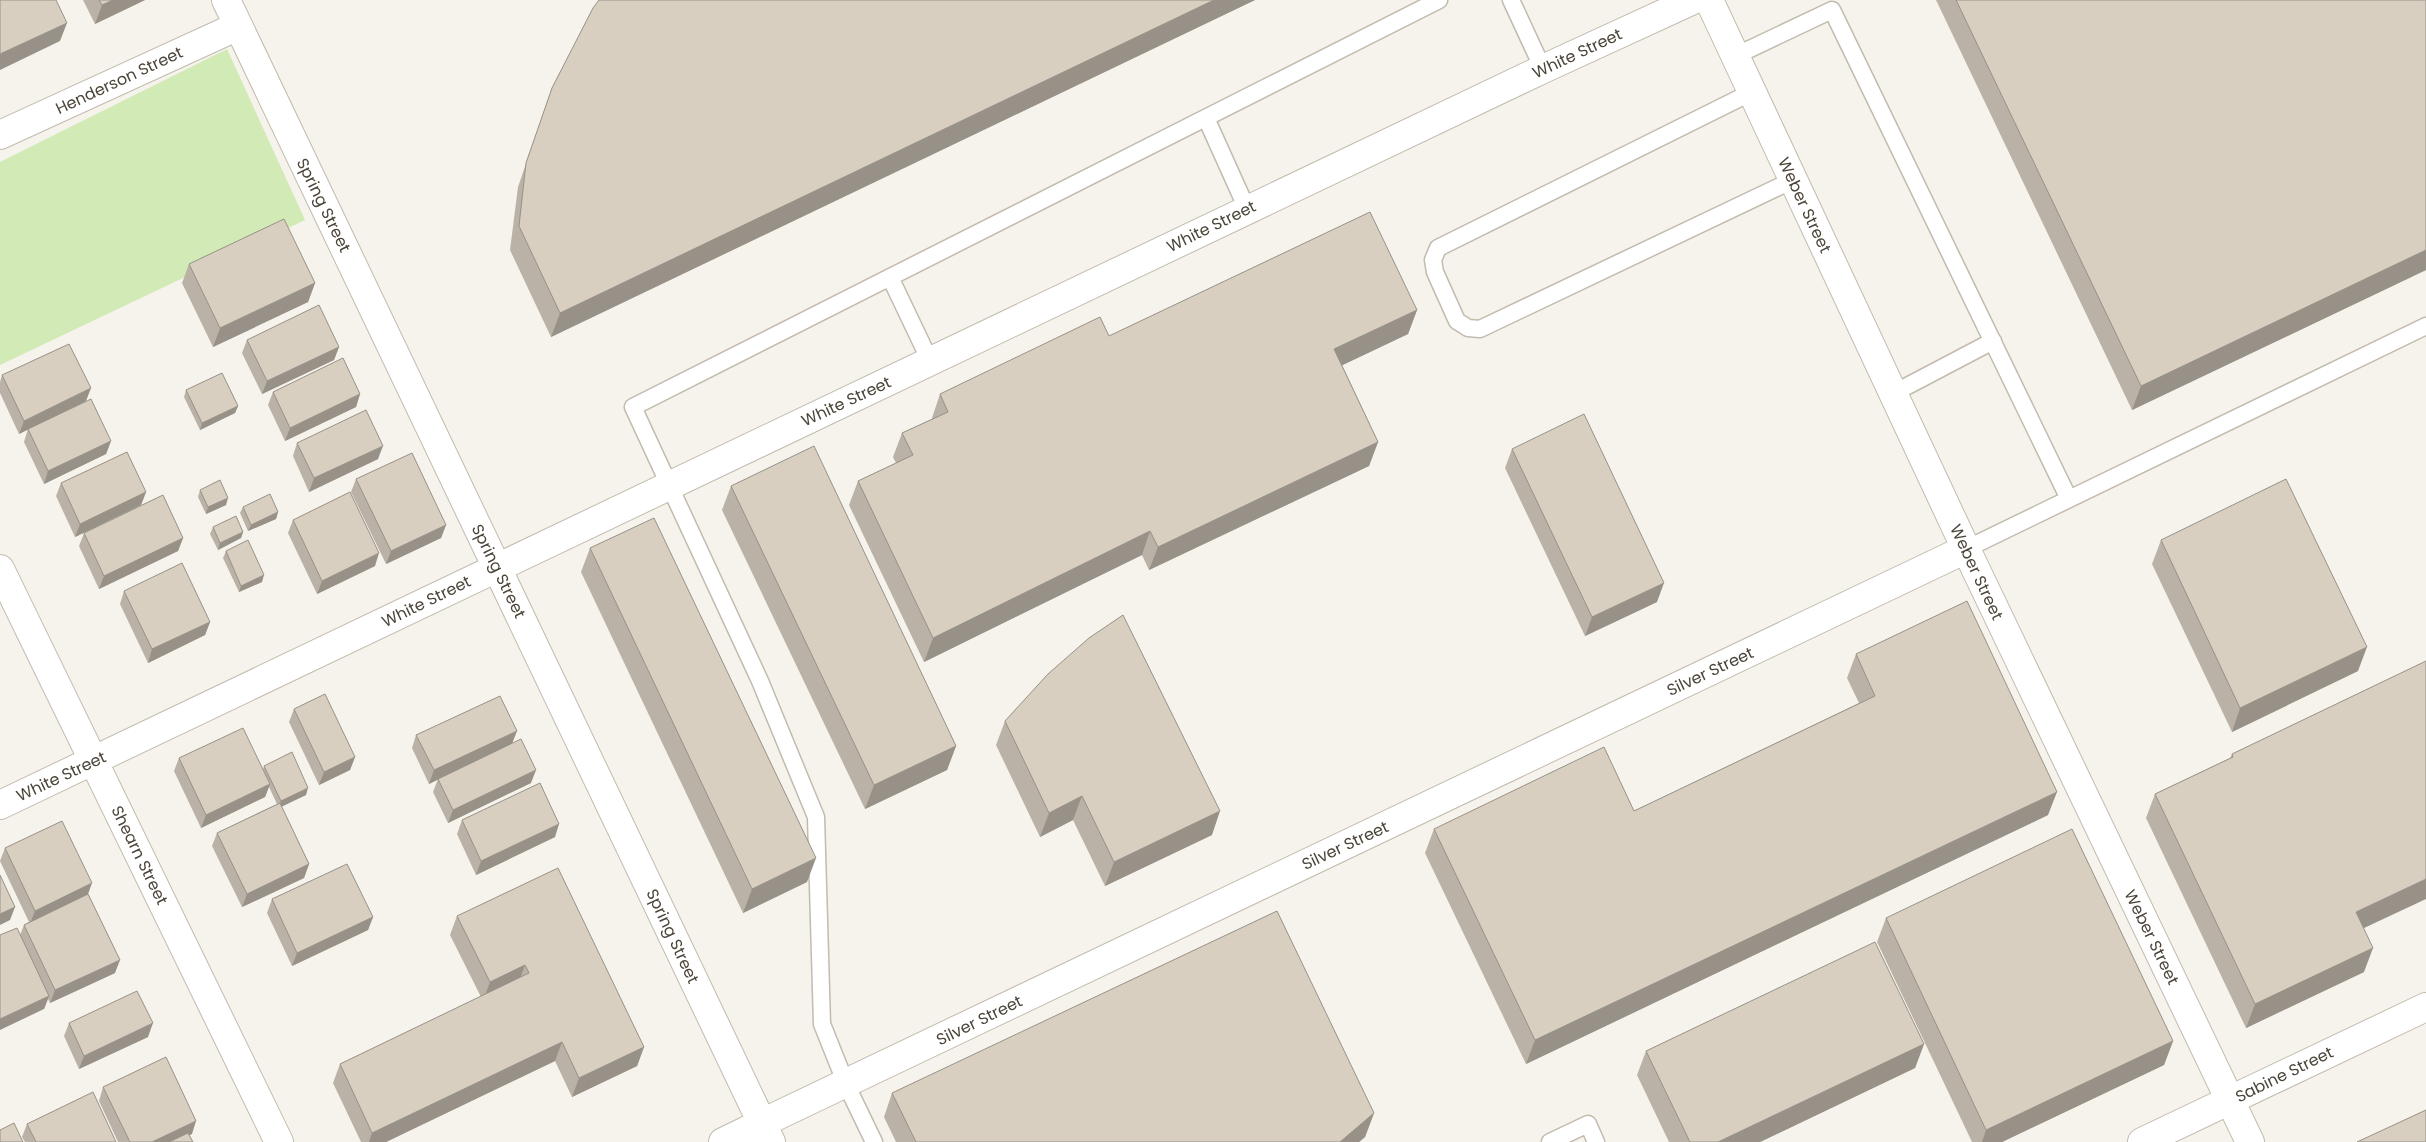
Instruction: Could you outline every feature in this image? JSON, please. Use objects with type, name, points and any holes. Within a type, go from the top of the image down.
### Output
[{"type":"street","name":"Spring Street","points":[[226,0],[766,1133]]},
{"type":"street","name":"White Street","points":[[0,805],[1247,209],[1542,69],[1693,0]]},
{"type":"street","name":"Weber Street","points":[[1709,0],[1966,549],[2250,1142]]},
{"type":"street","name":"Henderson Street","points":[[0,135],[238,26]]},
{"type":"street","name":"Silver Street","points":[[724,1142],[766,1133],[846,1084],[1966,549]]},
{"type":"street","name":"Shearn Street","points":[[0,569],[279,1142]]},
{"type":"street","name":"Sabine Street","points":[[2142,1142],[2426,1006]]},
{"type":"lane","points":[[874,1142],[846,1084],[822,1024],[816,817],[760,681],[633,407],[1439,0]]},
{"type":"lane","points":[[1510,0],[1542,69]]},
{"type":"lane","points":[[1735,56],[1832,10],[2069,499]]},
{"type":"lane","points":[[1752,92],[1438,248],[1433,260],[1434,272],[1457,321],[1468,328],[1480,330],[1793,180]]},
{"type":"lane","points":[[1206,118],[1247,209]]},
{"type":"lane","points":[[890,277],[930,361]]},
{"type":"lane","points":[[1966,549],[2426,326]]},
{"type":"lane","points":[[1894,393],[1992,341]]},
{"type":"lane","points":[[1550,1142],[1588,1124],[1596,1142]]},
{"type":"green space","points":[[227,49],[305,220],[0,365],[0,162]]},
{"type":"building","points":[[0,0],[56,0],[67,23],[0,54]]},
{"type":"building","points":[[99,0],[113,0],[102,5]]},
{"type":"building","points":[[599,0],[1214,0],[560,313],[519,226],[526,163],[552,88],[593,8]]},
{"type":"building","points":[[1956,0],[2426,0],[2426,250],[2141,386]]},
{"type":"building","points":[[1370,212],[1417,310],[1334,349],[1378,442],[1158,547],[1150,531],[933,638],[858,481],[913,455],[902,433],[948,412],[940,394],[1100,317],[1109,336]]},
{"type":"building","points":[[284,219],[315,283],[220,328],[189,264]]},
{"type":"building","points":[[319,305],[339,347],[267,381],[247,340]]},
{"type":"building","points":[[69,344],[91,388],[24,421],[2,375]]},
{"type":"building","points":[[343,358],[360,394],[290,428],[273,392]]},
{"type":"building","points":[[222,373],[238,406],[202,423],[186,390]]},
{"type":"building","points":[[91,399],[111,441],[48,471],[28,429]]},
{"type":"building","points":[[366,410],[383,446],[314,478],[297,443]]},
{"type":"building","points":[[1584,414],[1664,583],[1592,617],[1512,449]]},
{"type":"building","points":[[814,446],[956,746],[874,785],[731,486]]},
{"type":"building","points":[[127,452],[146,492],[80,524],[61,483]]},
{"type":"building","points":[[412,453],[446,525],[391,551],[356,479]]},
{"type":"building","points":[[2286,479],[2367,647],[2240,708],[2161,540]]},
{"type":"building","points":[[220,480],[228,498],[208,507],[200,490]]},
{"type":"building","points":[[350,492],[379,553],[322,581],[293,520]]},
{"type":"building","points":[[270,494],[278,512],[251,525],[243,507]]},
{"type":"building","points":[[163,495],[183,538],[104,576],[84,533]]},
{"type":"building","points":[[236,516],[243,532],[220,543],[213,527]]},
{"type":"building","points":[[654,518],[816,858],[752,889],[590,548]]},
{"type":"building","points":[[248,540],[264,575],[241,586],[226,551]]},
{"type":"building","points":[[182,563],[210,622],[152,649],[124,591]]},
{"type":"building","points":[[1967,601],[2057,792],[1535,1040],[1434,829],[1604,747],[1634,811],[1875,696],[1856,654]]},
{"type":"building","points":[[1123,615],[1220,811],[1114,862],[1082,796],[1049,813],[1005,721],[1048,674],[1089,638]]},
{"type":"building","points":[[2426,661],[2426,879],[2356,912],[2373,948],[2255,1004],[2155,794],[2233,757],[2232,754]]},
{"type":"building","points":[[325,694],[355,757],[324,772],[294,709]]},
{"type":"building","points":[[500,696],[517,731],[434,770],[416,735]]},
{"type":"building","points":[[243,728],[270,784],[206,815],[179,758]]},
{"type":"building","points":[[521,739],[536,770],[453,810],[438,779]]},
{"type":"building","points":[[292,752],[308,788],[281,801],[264,766]]},
{"type":"building","points":[[540,783],[559,824],[481,861],[462,820]]},
{"type":"building","points":[[280,803],[309,864],[247,894],[217,833]]},
{"type":"building","points":[[62,821],[92,883],[35,911],[5,848]]},
{"type":"building","points":[[2072,829],[2173,1041],[1986,1130],[1886,918]]},
{"type":"building","points":[[347,864],[373,917],[297,953],[272,899]]},
{"type":"building","points":[[558,868],[644,1047],[579,1078],[562,1042],[372,1133],[340,1064],[529,973],[525,965],[490,982],[457,916]]},
{"type":"building","points":[[0,875],[15,907],[0,914]]},
{"type":"building","points":[[88,894],[120,960],[55,990],[24,925]]},
{"type":"building","points":[[1277,911],[1374,1113],[1340,1142],[916,1142],[892,1093]]},
{"type":"building","points":[[17,928],[49,996],[0,1019],[0,935]]},
{"type":"building","points":[[1875,942],[1924,1044],[1718,1142],[1690,1142],[1646,1051]]},
{"type":"building","points":[[137,991],[153,1023],[84,1056],[69,1023]]},
{"type":"building","points":[[166,1057],[196,1121],[152,1142],[130,1142],[103,1087]]},
{"type":"building","points":[[93,1092],[116,1142],[36,1142],[27,1124]]},
{"type":"building","points":[[2426,1110],[2426,1142],[2357,1142]]},
{"type":"building","points":[[14,1123],[23,1142],[0,1142],[0,1130]]},
{"type":"building","points":[[188,1133],[193,1142],[169,1142]]}]
